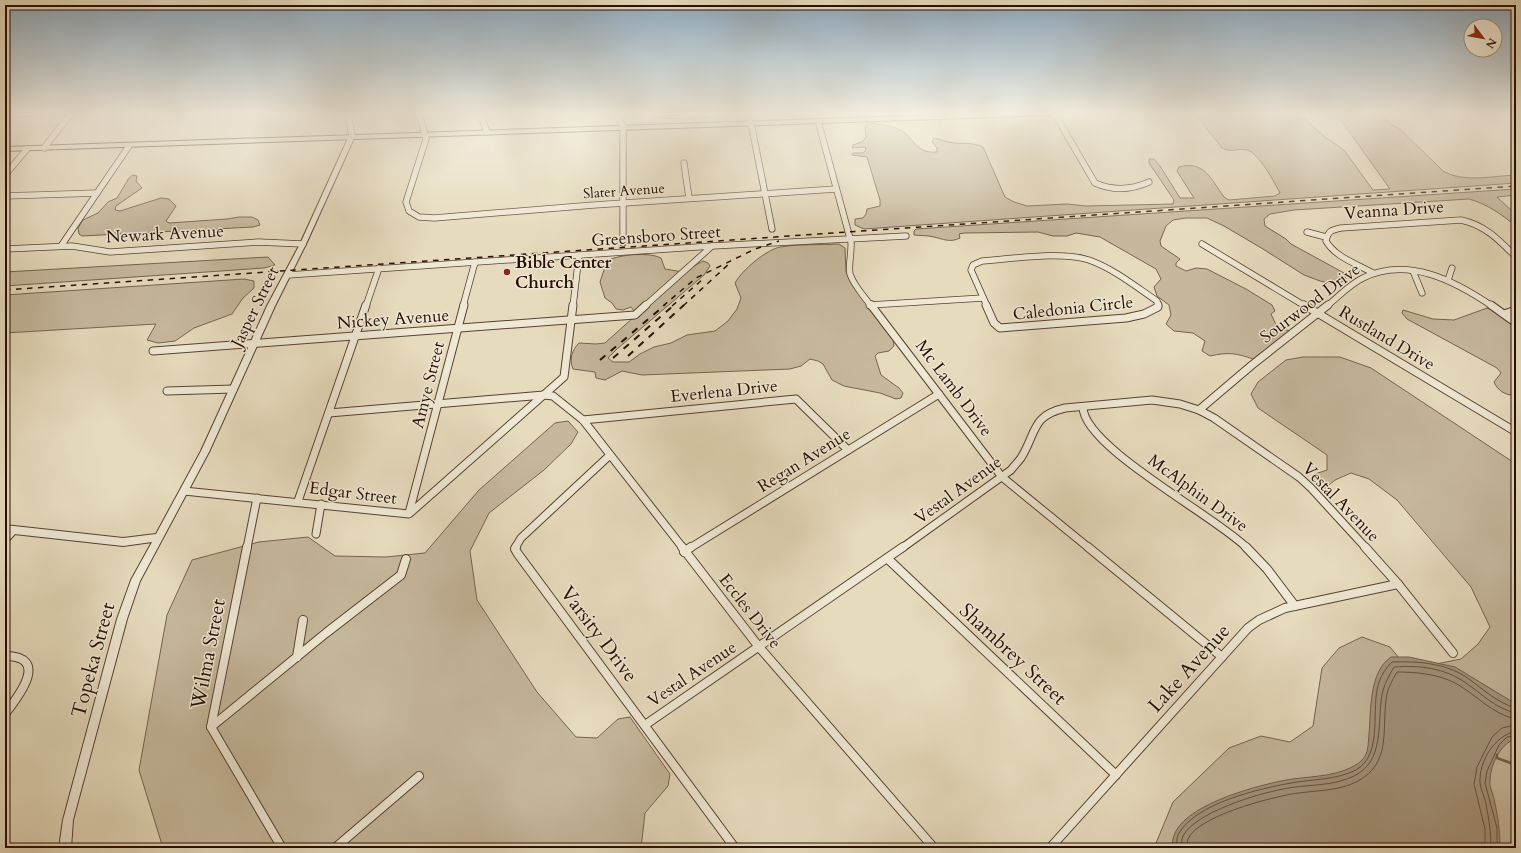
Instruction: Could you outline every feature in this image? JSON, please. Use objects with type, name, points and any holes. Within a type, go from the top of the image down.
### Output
[{"type":"street","points":[[5,175],[24,153]]},
{"type":"street","points":[[61,246],[124,153]]},
{"type":"street","name":"Jasper Street","points":[[184,491],[206,452],[271,306],[303,244],[344,153]]},
{"type":"street","name":"Slater Avenue","points":[[422,153],[406,202],[408,210],[413,217],[434,218],[836,188]]},
{"type":"street","points":[[622,243],[623,153]]},
{"type":"street","points":[[757,153],[772,229]]},
{"type":"street","name":"Mc Lamb Drive","points":[[827,153],[850,239],[852,252],[850,273],[857,288],[1002,478],[1222,657]]},
{"type":"street","points":[[1077,153],[1095,183],[1105,187],[1116,188],[1142,186],[1149,182]]},
{"type":"street","points":[[684,163],[689,198]]},
{"type":"street","points":[[5,196],[97,193]]},
{"type":"street","name":"Veanna Drive","points":[[1373,273],[1334,251],[1327,244],[1326,237],[1332,230],[1340,228],[1461,220],[1485,228],[1516,257]]},
{"type":"street","points":[[1307,232],[1326,237]]},
{"type":"street","name":"Greensboro Street","points":[[288,275],[712,246],[906,236]]},
{"type":"street","name":"Newark Avenue","points":[[5,249],[61,246],[110,252],[258,242],[303,244]]},
{"type":"street","name":"Rustland Drive","points":[[1202,244],[1516,432]]},
{"type":"street","name":"Nickey Avenue","points":[[153,352],[254,343],[635,315],[712,246]]},
{"type":"street","points":[[570,320],[579,255]]},
{"type":"street","name":"Caledonia Circle","points":[[1069,256],[1085,259],[1100,265],[1157,302],[1159,305],[1154,310],[1144,314],[1126,318],[1000,328],[994,323],[983,298],[971,270],[975,263],[982,261],[1069,256]]},
{"type":"street","name":"Amye Street","points":[[409,514],[475,262]]},
{"type":"street","points":[[298,501],[379,268]]},
{"type":"street","points":[[1448,280],[1452,268]]},
{"type":"street","name":"Sourwood Drive","points":[[1199,410],[1317,313],[1362,278],[1373,273],[1386,270],[1413,271],[1448,280],[1473,292],[1516,322]]},
{"type":"street","points":[[1413,271],[1422,293]]},
{"type":"street","points":[[870,304],[983,298]]},
{"type":"street","points":[[1504,314],[1516,310]]},
{"type":"street","name":"Edgar Street","points":[[184,491],[298,501],[409,514],[564,377],[570,320]]},
{"type":"street","points":[[167,391],[233,389]]},
{"type":"street","name":"Regan Avenue","points":[[684,552],[939,394]]},
{"type":"street","points":[[329,413],[544,395]]},
{"type":"street","name":"Eccles Drive","points":[[544,395],[553,396],[583,420],[758,647],[934,848]]},
{"type":"street","name":"Everlena Drive","points":[[583,420],[796,399],[848,450]]},
{"type":"street","name":"Vestal Avenue","points":[[645,725],[888,559],[1002,478],[1021,458],[1034,429],[1043,417],[1057,410],[1161,400],[1199,410],[1214,418],[1299,477],[1311,488],[1398,584],[1453,653]]},
{"type":"street","name":"McAlphin Drive","points":[[1083,407],[1092,428],[1104,442],[1128,462],[1242,544],[1267,569],[1296,606]]},
{"type":"street","name":"Varsity Drive","points":[[610,455],[522,538],[515,549],[735,848]]},
{"type":"street","name":"Topeka Street","points":[[65,848],[68,820],[126,606],[136,580],[184,491]]},
{"type":"street","name":"Wilma Street","points":[[257,498],[211,727],[282,848]]},
{"type":"street","points":[[316,534],[321,504]]},
{"type":"street","points":[[5,540],[9,529],[123,542],[159,537]]},
{"type":"street","points":[[211,727],[401,575],[406,559]]},
{"type":"street","name":"Shambrey Street","points":[[888,559],[1116,775]]},
{"type":"street","name":"Lake Avenue","points":[[1050,848],[1248,628],[1272,613],[1296,606],[1398,584]]},
{"type":"street","points":[[297,657],[303,620]]},
{"type":"street","points":[[5,656],[16,657],[24,660],[29,668],[29,672],[26,683],[5,714]]},
{"type":"street","points":[[335,848],[419,776]]},
{"type":"shaded area","points":[[853,153],[986,153],[1005,197],[1014,202],[1027,206],[1067,204],[1086,206],[1173,204],[1174,200],[1149,163],[1149,159],[1154,159],[1160,166],[1180,198],[1194,198],[1177,171],[1179,167],[1188,166],[1195,166],[1206,173],[1224,197],[1229,200],[1275,196],[1280,193],[1266,168],[1253,153],[1346,153],[1373,190],[1390,189],[1364,153],[1424,153],[1443,171],[1451,175],[1478,178],[1516,175],[1516,183],[864,229],[855,225],[855,219],[863,218],[867,209],[880,206],[880,200],[867,157],[852,155]]},
{"type":"shaded area","points":[[133,175],[137,176],[136,181],[142,188],[116,206],[115,210],[120,211],[161,198],[169,199],[176,206],[166,221],[169,223],[252,217],[258,220],[260,225],[253,227],[82,236],[79,234],[78,228],[83,220],[98,213],[108,202],[117,198],[129,178]]},
{"type":"shaded area","points":[[1516,189],[1516,195],[1497,197],[1516,215],[1516,226],[1494,210],[1469,199],[1294,210],[1270,214],[1264,219],[1265,226],[1286,239],[1291,244],[1344,273],[1346,279],[1337,285],[1304,275],[1224,226],[1207,218],[1186,218],[1173,220],[1166,226],[1160,241],[1161,246],[1180,259],[1176,263],[1176,266],[1186,271],[1196,268],[1207,269],[1246,289],[1272,305],[1275,311],[1271,314],[1277,327],[1290,331],[1253,359],[1242,355],[1232,354],[1210,356],[1202,351],[1205,341],[1193,333],[1174,331],[1166,324],[1171,315],[1169,305],[1157,296],[1154,287],[1161,279],[1156,269],[1100,237],[1076,233],[1067,236],[1053,236],[1038,232],[964,233],[959,234],[960,238],[944,240],[929,236],[914,235],[914,231],[916,229]]},
{"type":"shaded area","points":[[839,244],[845,248],[846,272],[850,281],[893,340],[894,346],[889,351],[878,353],[875,356],[881,375],[899,388],[903,393],[901,398],[896,399],[880,393],[844,386],[832,380],[823,364],[810,359],[801,366],[790,369],[642,375],[622,371],[605,380],[596,378],[595,372],[573,369],[571,362],[572,355],[579,343],[605,343],[655,298],[641,310],[634,311],[631,307],[623,310],[616,309],[612,303],[605,298],[600,282],[607,261],[626,255],[642,254],[661,258],[665,269],[683,272],[703,261],[708,263],[710,266],[704,275],[608,358],[613,362],[629,362],[640,354],[654,347],[671,343],[687,335],[715,331],[728,321],[737,309],[741,298],[735,283],[743,272],[761,256],[768,252],[787,246]]},
{"type":"shaded area","points":[[268,257],[275,265],[264,268],[5,286],[5,272]]},
{"type":"shaded area","points":[[244,279],[254,281],[254,288],[243,298],[232,314],[194,328],[175,341],[158,343],[147,340],[156,324],[5,333],[5,295]]},
{"type":"shaded area","points":[[1487,308],[1496,311],[1516,326],[1516,395],[1506,394],[1496,385],[1494,382],[1501,373],[1497,368],[1407,319],[1402,313],[1403,310],[1433,319],[1454,320]]},
{"type":"shaded area","points":[[1303,357],[1340,357],[1371,368],[1516,464],[1516,848],[1154,848],[1173,802],[1229,748],[1261,736],[1290,742],[1313,726],[1322,668],[1339,648],[1362,637],[1390,647],[1403,663],[1426,666],[1461,659],[1478,644],[1490,627],[1471,587],[1397,500],[1369,479],[1351,473],[1335,480],[1324,489],[1315,484],[1315,474],[1327,470],[1327,455],[1258,408],[1251,394],[1258,382],[1286,360]]},
{"type":"shaded area","points":[[568,421],[578,432],[571,444],[544,470],[489,513],[470,551],[477,600],[537,692],[576,737],[597,738],[618,719],[630,717],[670,774],[668,786],[645,813],[641,848],[163,848],[139,770],[167,615],[192,560],[259,542],[308,537],[335,556],[386,557],[425,553],[479,490],[555,423]]},
{"type":"water","points":[[1391,657],[1409,657],[1455,667],[1516,704],[1516,739],[1510,741],[1501,750],[1494,762],[1490,775],[1490,786],[1498,817],[1500,848],[1173,848],[1174,834],[1183,822],[1197,811],[1214,802],[1268,784],[1290,779],[1344,771],[1360,762],[1366,754],[1368,748],[1372,692],[1379,672]]},
{"type":"waterway","points":[[1497,755],[1497,758],[1516,765]]},
{"type":"railway","points":[[5,290],[1516,186]]},
{"type":"railway","points":[[663,306],[696,278],[755,249],[779,241]]},
{"type":"railway","points":[[683,306],[730,263]]},
{"type":"railway","points":[[672,306],[703,279]]},
{"type":"railway","points":[[600,360],[665,305]]},
{"type":"railway","points":[[613,358],[674,305]]},
{"type":"railway","points":[[628,356],[684,305]]},
{"type":"place","name":"Bible Center Church","points":[[507,272]]}]
